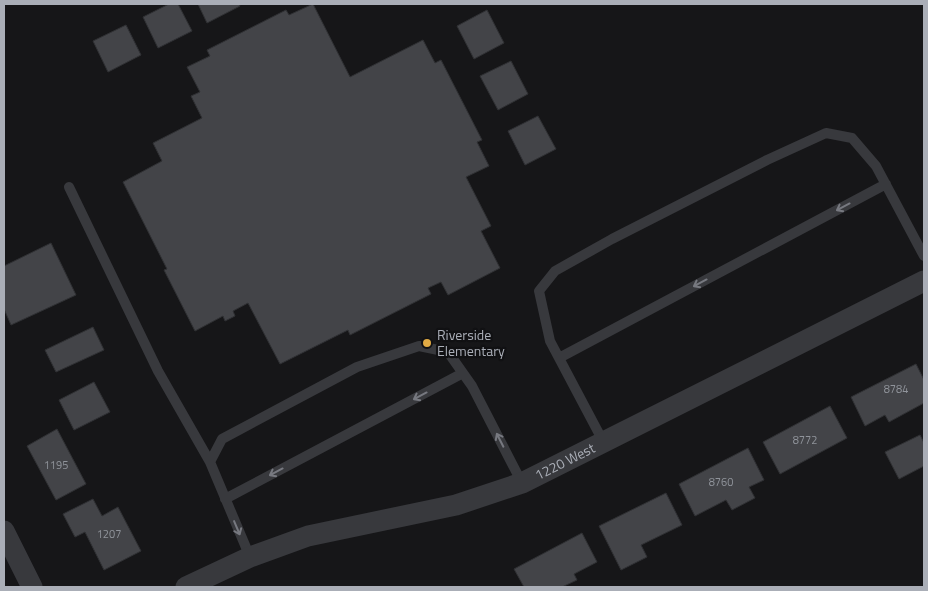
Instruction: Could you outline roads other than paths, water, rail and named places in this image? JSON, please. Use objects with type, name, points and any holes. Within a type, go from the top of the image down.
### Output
[{"type":"street","name":"1220 West","points":[[186,587],[250,557],[308,536],[456,505],[522,483],[604,444],[924,281]]},
{"type":"street","points":[[4,531],[32,587]]},
{"type":"lane","points":[[604,444],[550,341],[539,291],[555,270],[768,160],[826,133],[852,138],[876,166],[924,256]]},
{"type":"lane","points":[[559,358],[886,184]]},
{"type":"lane","points":[[69,187],[158,371],[210,462],[250,557]]},
{"type":"lane","points":[[210,462],[222,439],[357,367],[419,346],[448,352],[472,386],[522,483]]},
{"type":"lane","points":[[225,498],[463,373]]},
{"type":"place","name":"Riverside Elementary","points":[[427,343]]}]
